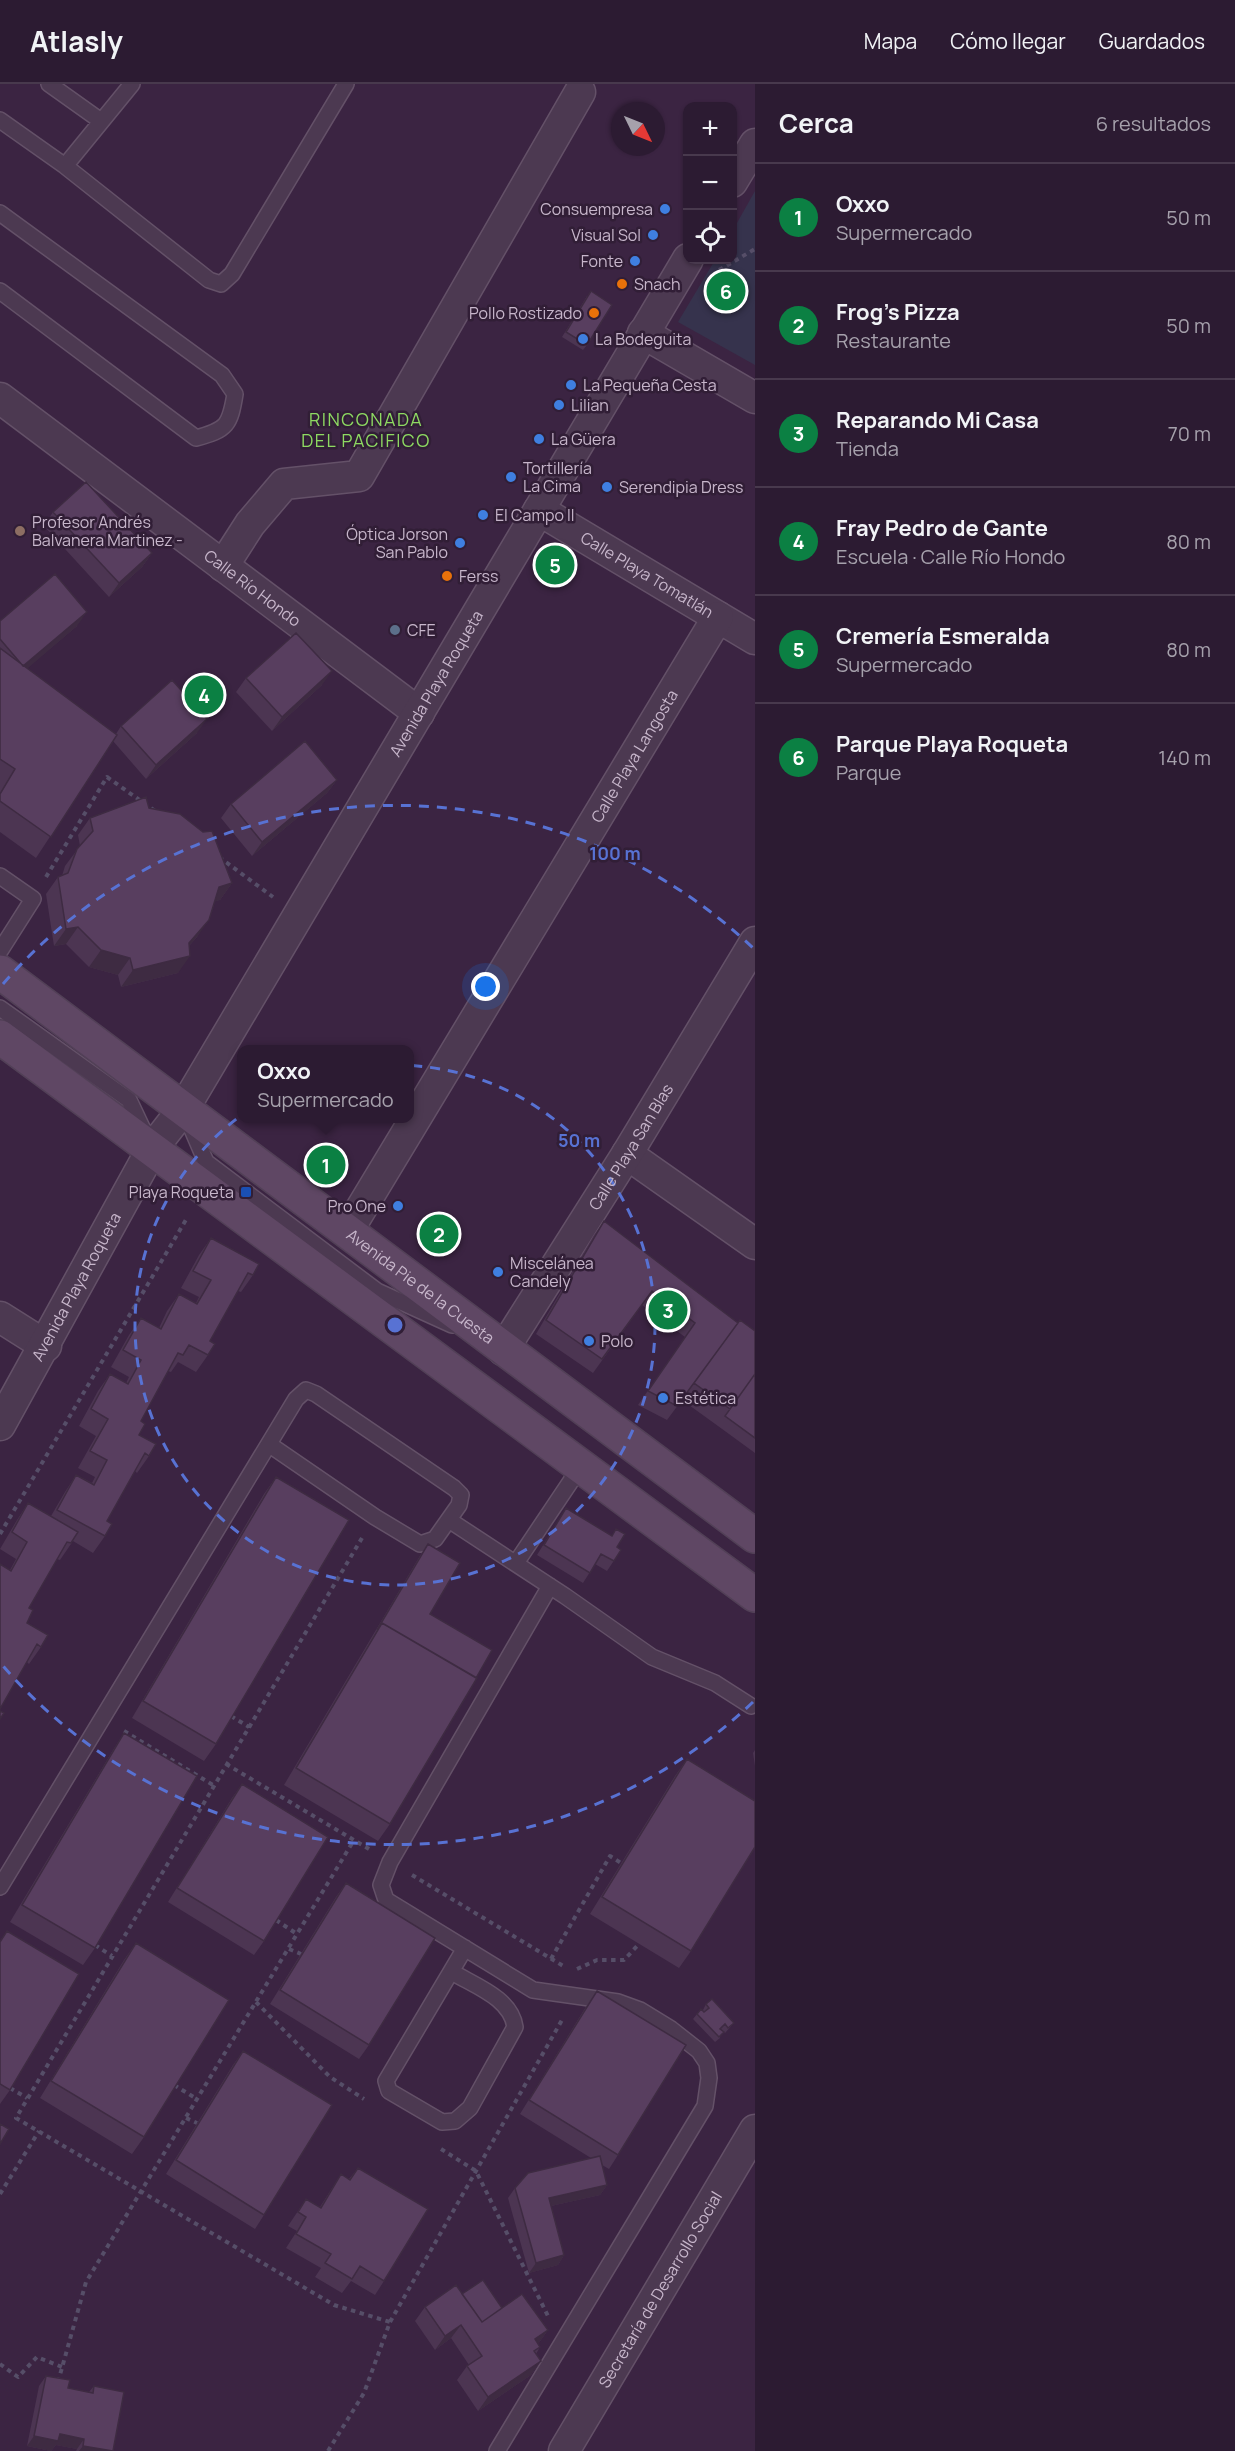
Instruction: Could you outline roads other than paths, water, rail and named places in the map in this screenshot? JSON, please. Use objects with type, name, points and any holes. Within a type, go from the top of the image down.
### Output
[{"type":"main road","name":"Avenida Pie de la Cuesta","points":[[0,972],[184,1108],[503,1350],[755,1536]]},
{"type":"main road","points":[[0,1037],[205,1186],[755,1595]]},
{"type":"street","points":[[223,566],[250,524],[285,484],[359,476],[580,92]]},
{"type":"street","points":[[737,174],[755,144]]},
{"type":"street","name":"Avenida Playa Roqueta","points":[[184,1108],[684,264]]},
{"type":"street","points":[[643,333],[755,398]]},
{"type":"street","name":"Calle Río Hondo","points":[[0,398],[419,712]]},
{"type":"street","name":"Calle Playa Tomatlán","points":[[539,510],[755,639]]},
{"type":"street","name":"Calle Playa Langosta","points":[[414,1121],[718,617]]},
{"type":"street","name":"Calle Playa San Blas","points":[[503,1350],[627,1154],[755,942]]},
{"type":"street","points":[[152,1149],[184,1108]]},
{"type":"street","name":"Calle Playa Langosta","points":[[347,1232],[413,1123]]},
{"type":"street","name":"Avenida Playa Roqueta","points":[[0,1425],[46,1346],[152,1149]]},
{"type":"street","points":[[627,1154],[755,1244]]},
{"type":"street","points":[[0,1317],[46,1346]]},
{"type":"street","name":"Secretaría de Desarrollo Social","points":[[564,2451],[755,2130]]},
{"type":"lane","points":[[49,84],[101,121]]},
{"type":"lane","points":[[65,166],[132,84]]},
{"type":"lane","points":[[0,120],[65,166],[209,280],[221,284],[232,274],[346,84]]},
{"type":"lane","points":[[0,213],[222,375],[235,394],[231,419],[218,433],[196,438],[0,291]]},
{"type":"lane","points":[[0,876],[33,899],[0,951]]},
{"type":"lane","points":[[0,1008],[129,1100],[152,1149]]},
{"type":"lane","points":[[184,1108],[206,1161],[214,1168],[377,1291],[503,1350]]},
{"type":"lane","points":[[0,1887],[296,1399],[306,1390],[316,1394],[454,1488],[461,1495],[459,1505],[435,1539],[420,1544],[375,1517],[270,1445]]},
{"type":"lane","points":[[516,1563],[581,1466]]},
{"type":"lane","points":[[449,1520],[550,1586],[652,1658],[715,1683],[751,1706]]},
{"type":"lane","points":[[497,2451],[705,2106],[710,2078],[707,2063],[699,2051],[640,2010],[618,2002],[532,1990],[386,1900],[381,1885],[390,1862],[550,1586]]},
{"type":"lane","points":[[452,1972],[507,2006],[514,2015],[515,2027],[470,2108],[455,2121],[442,2122],[389,2091],[386,2081],[465,1948]]},
{"type":"place","name":"Consuempresa","points":[[665,209]]},
{"type":"place","name":"Visual Sol","points":[[653,235]]},
{"type":"place","name":"Fonte","points":[[635,261]]},
{"type":"place","name":"Snach","points":[[622,284]]},
{"type":"place","name":"Parque Playa Roqueta","points":[[726,291]]},
{"type":"place","name":"Pollo Rostizado","points":[[594,313]]},
{"type":"place","name":"La Bodeguita","points":[[583,339]]},
{"type":"place","name":"La Pequeña Cesta","points":[[571,385]]},
{"type":"place","name":"Lilian","points":[[559,405]]},
{"type":"place","name":"La Güera","points":[[539,439]]},
{"type":"place","name":"Tortillería La Cima","points":[[511,477]]},
{"type":"place","name":"Serendipia Dress","points":[[607,487]]},
{"type":"place","name":"El Campo II","points":[[483,515]]},
{"type":"place","name":"Profesor Andrés Balvanera Martinez -","points":[[20,531]]},
{"type":"place","name":"Óptica Jorson San Pablo","points":[[460,543]]},
{"type":"place","name":"Cremería Esmeralda","points":[[555,565]]},
{"type":"place","name":"Ferss","points":[[447,576]]},
{"type":"place","name":"CFE","points":[[395,630]]},
{"type":"place","name":"Fray Pedro de Gante","points":[[204,695]]},
{"type":"place","name":"Oxxo","points":[[326,1165]]},
{"type":"place","name":"Playa Roqueta","points":[[246,1192]]},
{"type":"place","name":"Pro One","points":[[398,1206]]},
{"type":"place","name":"Frog's Pizza","points":[[439,1234]]},
{"type":"place","name":"Miscelánea Candely","points":[[498,1272]]},
{"type":"place","name":"Reparando Mi Casa","points":[[668,1310]]},
{"type":"place","name":"Polo","points":[[589,1341]]},
{"type":"place","name":"Estética","points":[[663,1398]]},
{"type":"district","name":"RINCONADA DEL PACIFICO","points":[[366,430]]}]
